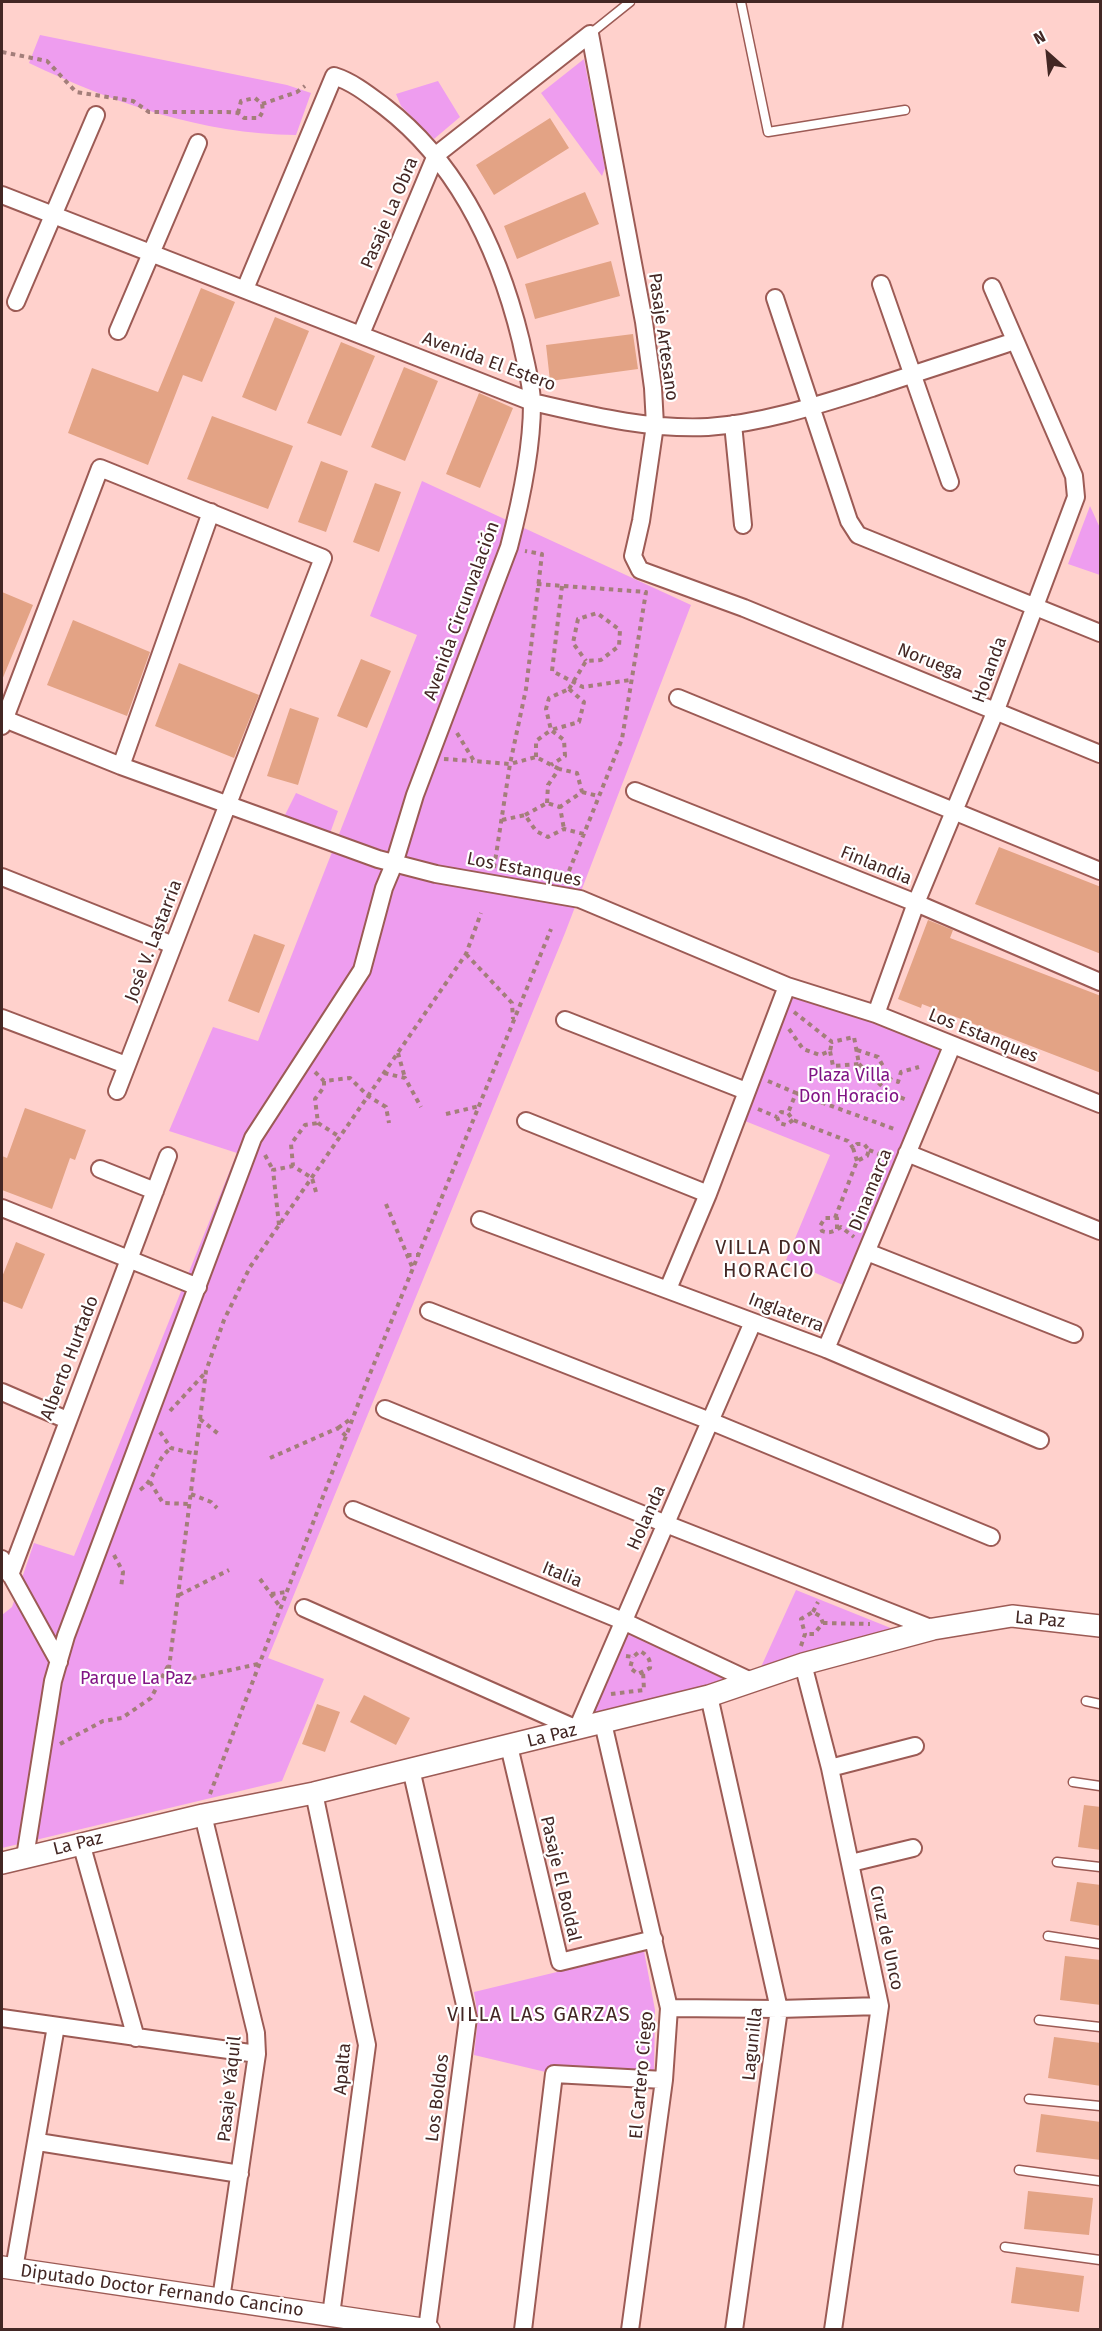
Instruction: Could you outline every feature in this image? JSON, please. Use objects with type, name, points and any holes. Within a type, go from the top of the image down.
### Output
[{"type":"street","name":"Pasaje La Obra","points":[[361,334],[436,155],[590,34]]},
{"type":"street","name":"Pasaje Artesano","points":[[590,34],[644,322],[653,388],[654,425],[641,521],[633,556],[640,570],[744,608]]},
{"type":"street","name":"Avenida Circunvalación","points":[[25,1857],[53,1681],[66,1636],[254,1138],[362,970],[384,888],[394,864],[415,795],[509,547],[524,476],[532,402],[523,352],[505,281],[472,208],[436,155],[389,110],[345,80],[334,76],[245,289]]},
{"type":"street","points":[[16,302],[96,115]]},
{"type":"street","points":[[118,331],[198,144]]},
{"type":"street","name":"Avenida El Estero","points":[[2,195],[532,402],[596,417],[654,425],[707,427],[733,424],[812,407],[1015,341]]},
{"type":"street","points":[[881,284],[950,482]]},
{"type":"street","name":"Holanda","points":[[876,1014],[916,903],[996,710],[1077,497],[1077,486],[992,287]]},
{"type":"street","points":[[776,298],[849,521],[858,535],[1101,633]]},
{"type":"street","points":[[733,424],[743,525]]},
{"type":"street","points":[[2,721],[100,468],[211,512],[121,766]]},
{"type":"street","name":"José V. Lastarria","points":[[117,1091],[323,558],[211,512]]},
{"type":"street","name":"Noruega","points":[[744,608],[1101,754]]},
{"type":"street","points":[[678,698],[1101,871]]},
{"type":"street","name":"Los Estanques","points":[[2,721],[394,864],[580,899],[787,986],[876,1014],[1101,1104]]},
{"type":"street","name":"Finlandia","points":[[635,791],[916,903],[1101,982]]},
{"type":"street","points":[[2,877],[173,945]]},
{"type":"street","points":[[668,1289],[708,1194],[787,986]]},
{"type":"street","points":[[2,1018],[126,1065]]},
{"type":"street","points":[[565,1020],[746,1091]]},
{"type":"street","name":"Dinamarca","points":[[826,1349],[952,1046]]},
{"type":"street","points":[[526,1121],[708,1194]]},
{"type":"street","points":[[907,1153],[1101,1231]]},
{"type":"street","name":"Alberto Hurtado","points":[[10,1575],[168,1156]]},
{"type":"street","points":[[100,1169],[154,1191]]},
{"type":"street","points":[[2,1208],[198,1287]]},
{"type":"street","name":"Inglaterra","points":[[480,1220],[826,1349],[1040,1440]]},
{"type":"street","points":[[867,1252],[1074,1334]]},
{"type":"street","points":[[429,1311],[710,1421],[991,1537]]},
{"type":"street","name":"Holanda","points":[[577,1729],[753,1322]]},
{"type":"street","points":[[2,1392],[67,1420]]},
{"type":"street","points":[[385,1409],[666,1524],[933,1629]]},
{"type":"street","name":"Italia","points":[[353,1510],[623,1621],[753,1682]]},
{"type":"street","points":[[2,1559],[59,1662]]},
{"type":"street","points":[[304,1608],[577,1729]]},
{"type":"street","name":"La Paz","points":[[2,1863],[206,1807],[314,1793],[603,1723],[709,1696],[753,1682],[806,1657],[933,1629],[1012,1616],[1101,1626]]},
{"type":"street","name":"Cruz de Unco","points":[[806,1657],[880,2006],[833,2330]]},
{"type":"street","name":"Lagunilla","points":[[709,1696],[779,2009],[734,2330]]},
{"type":"street","name":"El Cartero Ciego","points":[[603,1723],[669,2008],[664,2080],[630,2330]]},
{"type":"street","name":"Pasaje El Boldal","points":[[509,1746],[560,1962],[654,1939]]},
{"type":"street","points":[[830,1768],[915,1746]]},
{"type":"street","name":"Los Boldos","points":[[411,1769],[468,2018],[428,2329]]},
{"type":"street","name":"Apalta","points":[[314,1793],[367,2045],[332,2315]]},
{"type":"street","name":"Pasaje Yáquil","points":[[206,1807],[256,2033],[257,2054],[221,2299]]},
{"type":"street","points":[[81,1843],[136,2038]]},
{"type":"street","points":[[851,1863],[913,1848]]},
{"type":"street","points":[[669,2008],[779,2009],[880,2006]]},
{"type":"street","points":[[2,2018],[257,2054]]},
{"type":"street","points":[[8,2268],[38,2142],[56,2026]]},
{"type":"street","points":[[524,2330],[554,2074],[664,2080]]},
{"type":"street","points":[[38,2142],[240,2174]]},
{"type":"street","name":"Diputado Doctor Fernando Cancino","points":[[8,2268],[428,2329]]},
{"type":"lane","points":[[590,34],[630,2]]},
{"type":"lane","points":[[741,2],[768,132],[905,111]]},
{"type":"lane","points":[[1086,1701],[1101,1704]]},
{"type":"lane","points":[[1073,1782],[1101,1786]]},
{"type":"lane","points":[[1057,1862],[1101,1867]]},
{"type":"lane","points":[[1048,1936],[1101,1944]]},
{"type":"lane","points":[[1039,2020],[1101,2027]]},
{"type":"lane","points":[[1029,2099],[1101,2106]]},
{"type":"lane","points":[[1019,2170],[1101,2181]]},
{"type":"lane","points":[[1005,2247],[1101,2260]]},
{"type":"path","points":[[2,52],[47,61],[76,92],[133,101],[149,112],[238,113],[244,118],[259,118],[263,111],[262,104],[255,98],[247,98],[241,101],[238,113]]},
{"type":"path","points":[[262,104],[297,92],[305,86]]},
{"type":"path","points":[[505,871],[494,870],[510,764],[526,689],[537,584],[646,592],[622,739],[567,876],[546,874]]},
{"type":"path","points":[[562,586],[552,671],[583,687],[630,680]]},
{"type":"path","points":[[597,613],[620,630],[619,646],[601,660],[586,661],[573,643],[579,619],[597,613]]},
{"type":"path","points":[[551,765],[565,756],[564,740],[551,730],[546,709],[549,698],[569,689],[586,661]]},
{"type":"path","points":[[536,757],[536,741],[551,730],[579,722],[584,702],[569,689]]},
{"type":"path","points":[[452,724],[474,761]]},
{"type":"path","points":[[440,759],[510,764],[536,757],[559,769],[577,773],[582,792]]},
{"type":"path","points":[[547,803],[548,785],[559,769]]},
{"type":"path","points":[[560,807],[582,792],[599,796]]},
{"type":"path","points":[[502,820],[525,815],[547,803],[560,807]]},
{"type":"path","points":[[560,807],[564,829]]},
{"type":"path","points":[[525,815],[536,831],[548,837],[564,829],[584,834]]},
{"type":"path","points":[[259,1664],[167,1684],[206,1371],[224,1320],[250,1267],[466,954],[481,913]]},
{"type":"path","points":[[206,1807],[353,1417],[551,929]]},
{"type":"path","points":[[466,954],[512,1003],[513,1022]]},
{"type":"path","points":[[512,1003],[522,1002]]},
{"type":"path","points":[[793,1011],[832,1042]]},
{"type":"path","points":[[788,1026],[802,1049],[820,1055],[830,1051]]},
{"type":"path","points":[[832,1042],[855,1037],[859,1064],[889,1093],[907,1100]]},
{"type":"path","points":[[832,1042],[830,1051],[833,1066],[859,1064]]},
{"type":"path","points":[[856,1050],[878,1057],[890,1078],[898,1082],[901,1072],[919,1067]]},
{"type":"path","points":[[398,1053],[405,1078],[421,1107]]},
{"type":"path","points":[[310,1067],[324,1081],[324,1087],[315,1099],[318,1123]]},
{"type":"path","points":[[384,1073],[405,1078]]},
{"type":"path","points":[[324,1081],[350,1078],[368,1096],[386,1107],[389,1123]]},
{"type":"path","points":[[768,1081],[897,1130]]},
{"type":"path","points":[[788,1113],[796,1093]]},
{"type":"path","points":[[446,1114],[480,1106]]},
{"type":"path","points":[[755,1108],[777,1117],[779,1123],[786,1125],[793,1120]]},
{"type":"path","points":[[777,1117],[781,1112],[788,1113],[793,1120],[848,1141],[853,1148],[857,1161],[835,1218]]},
{"type":"path","points":[[293,1166],[291,1144],[305,1125],[318,1123],[340,1137]]},
{"type":"path","points":[[853,1148],[857,1144],[864,1144],[869,1150],[886,1157]]},
{"type":"path","points":[[262,1148],[273,1170],[279,1226]]},
{"type":"path","points":[[857,1161],[867,1156],[869,1150]]},
{"type":"path","points":[[273,1170],[293,1166],[312,1178],[316,1192]]},
{"type":"path","points":[[386,1204],[413,1269]]},
{"type":"path","points":[[835,1218],[825,1218],[820,1226],[822,1231],[827,1233],[841,1227],[854,1237]]},
{"type":"path","points":[[835,1218],[839,1224],[837,1229]]},
{"type":"path","points":[[407,1255],[419,1255]]},
{"type":"path","points":[[163,1419],[206,1371]]},
{"type":"path","points":[[270,1458],[338,1428],[353,1417]]},
{"type":"path","points":[[200,1419],[222,1436]]},
{"type":"path","points":[[156,1426],[171,1448],[196,1454]]},
{"type":"path","points":[[338,1428],[346,1436]]},
{"type":"path","points":[[137,1492],[150,1482],[158,1458],[171,1448]]},
{"type":"path","points":[[150,1482],[163,1503],[189,1504]]},
{"type":"path","points":[[190,1494],[211,1502],[217,1508]]},
{"type":"path","points":[[111,1549],[123,1572],[121,1588]]},
{"type":"path","points":[[178,1596],[229,1570]]},
{"type":"path","points":[[260,1579],[281,1608]]},
{"type":"path","points":[[270,1594],[287,1592]]},
{"type":"path","points":[[806,1657],[800,1653],[805,1634],[801,1619],[813,1612],[821,1595]]},
{"type":"path","points":[[813,1612],[820,1616],[823,1623]]},
{"type":"path","points":[[823,1623],[880,1624],[860,1631]]},
{"type":"path","points":[[805,1634],[814,1634],[823,1623]]},
{"type":"path","points":[[640,1652],[646,1654],[650,1668],[638,1674],[630,1668],[633,1657],[640,1652]]},
{"type":"path","points":[[619,1654],[633,1657]]},
{"type":"path","points":[[56,1747],[103,1721],[122,1718],[151,1698],[170,1663]]},
{"type":"path","points":[[610,1688],[611,1695],[644,1690],[643,1671]]},
{"type":"green space","points":[[40,35],[287,85],[311,93],[296,135],[226,129],[192,122],[126,103],[29,63]]},
{"type":"green space","points":[[584,59],[605,168],[602,176],[541,93]]},
{"type":"green space","points":[[438,81],[460,117],[434,139],[401,106],[396,94]]},
{"type":"green space","name":"Parque La Paz","points":[[422,481],[691,605],[565,933],[268,1658],[324,1679],[282,1781],[2,1848],[2,1615],[12,1607],[34,1543],[74,1556],[237,1153],[169,1131],[213,1027],[258,1041],[417,635],[370,616]]},
{"type":"green space","points":[[1090,506],[1100,528],[1100,575],[1068,564]]},
{"type":"green space","points":[[296,793],[338,811],[329,836],[283,819]]},
{"type":"green space","name":"Plaza Villa Don Horacio","points":[[788,991],[945,1048],[845,1286],[786,1260],[830,1155],[740,1119]]},
{"type":"green space","points":[[796,1590],[908,1635],[756,1678]]},
{"type":"green space","points":[[625,1633],[742,1681],[586,1722]]},
{"type":"green space","points":[[644,1951],[655,2010],[654,2075],[554,2074],[474,2055],[478,2018],[474,1992]]},
{"type":"building","points":[[550,118],[569,148],[494,195],[476,165]]},
{"type":"building","points":[[585,192],[599,224],[517,259],[504,226]]},
{"type":"building","points":[[611,261],[620,296],[535,319],[525,284]]},
{"type":"building","points":[[201,288],[235,302],[202,382],[183,375],[148,465],[68,433],[92,368],[158,392]]},
{"type":"building","points":[[275,317],[309,331],[276,411],[242,397]]},
{"type":"building","points":[[633,334],[638,369],[550,381],[546,345]]},
{"type":"building","points":[[341,342],[375,356],[341,436],[307,423]]},
{"type":"building","points":[[404,367],[438,381],[405,461],[371,447]]},
{"type":"building","points":[[479,393],[513,408],[480,488],[446,474]]},
{"type":"building","points":[[212,416],[293,446],[268,509],[187,479]]},
{"type":"building","points":[[321,461],[348,471],[326,532],[298,522]]},
{"type":"building","points":[[375,483],[401,492],[379,552],[353,542]]},
{"type":"building","points":[[2,592],[33,605],[2,680]]},
{"type":"building","points":[[73,620],[150,652],[127,716],[47,685]]},
{"type":"building","points":[[361,659],[391,671],[367,728],[337,716]]},
{"type":"building","points":[[179,663],[259,695],[234,758],[155,726]]},
{"type":"building","points":[[290,708],[319,718],[298,785],[267,776]]},
{"type":"building","points":[[999,847],[1101,887],[1101,954],[975,904]]},
{"type":"building","points":[[928,920],[953,930],[950,938],[1101,996],[1101,1073],[922,1004],[921,1008],[898,999]]},
{"type":"building","points":[[254,934],[285,945],[259,1013],[228,1001]]},
{"type":"building","points":[[25,1108],[86,1130],[75,1160],[70,1158],[52,1209],[2,1190],[2,1156],[7,1158]]},
{"type":"building","points":[[16,1242],[45,1254],[22,1309],[2,1301],[2,1277]]},
{"type":"building","points":[[364,1695],[410,1718],[396,1745],[350,1722]]},
{"type":"building","points":[[317,1704],[340,1712],[325,1752],[302,1744]]},
{"type":"building","points":[[1084,1805],[1101,1807],[1101,1850],[1078,1847]]},
{"type":"building","points":[[1077,1882],[1101,1885],[1101,1926],[1070,1921]]},
{"type":"building","points":[[1065,1956],[1101,1960],[1101,2005],[1060,2000]]},
{"type":"building","points":[[1054,2037],[1101,2043],[1101,2086],[1048,2078]]},
{"type":"building","points":[[1041,2114],[1101,2122],[1101,2160],[1036,2152]]},
{"type":"building","points":[[1028,2191],[1093,2198],[1089,2235],[1024,2229]]},
{"type":"building","points":[[1016,2267],[1084,2276],[1079,2312],[1011,2303]]},
{"type":"district","name":"VILLA DON HORACIO","points":[[769,1260]]},
{"type":"district","name":"VILLA LAS GARZAS","points":[[539,2015]]}]
